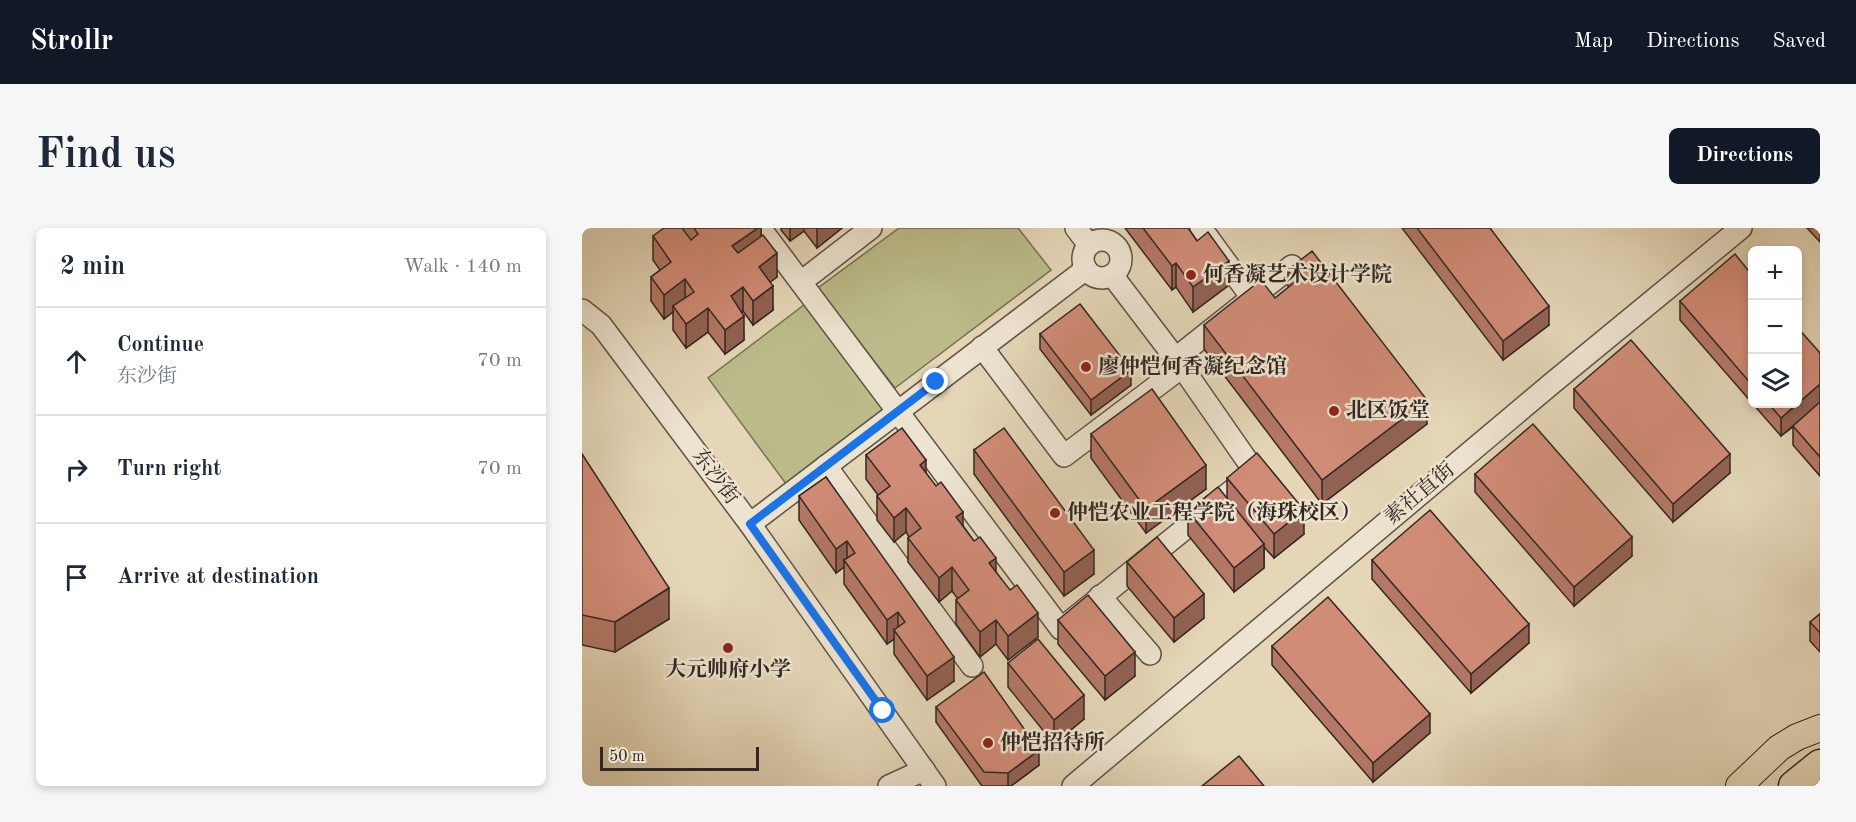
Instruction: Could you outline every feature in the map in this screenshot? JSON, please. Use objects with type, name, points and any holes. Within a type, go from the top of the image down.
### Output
[{"type":"highway","points":[[1794,786],[1820,765]]},
{"type":"main road","points":[[1739,786],[1779,748],[1797,737],[1820,728]]},
{"type":"street","points":[[760,228],[1061,628],[1255,472],[1179,363],[1112,275]]},
{"type":"street","points":[[801,282],[871,228]]},
{"type":"street","points":[[1076,228],[1089,245]]},
{"type":"street","points":[[1201,228],[1252,298]]},
{"type":"street","name":"素社直街","points":[[1073,786],[1550,385],[1741,228]]},
{"type":"street","points":[[1105,240],[1116,245],[1121,262],[1112,275],[1103,278],[1096,277],[1086,269],[1084,256],[1089,245],[1105,240]]},
{"type":"street","points":[[982,347],[1064,456],[1179,363],[1292,266]]},
{"type":"street","points":[[750,524],[1086,269]]},
{"type":"street","name":"东沙街","points":[[582,310],[601,325],[750,524],[929,778]]},
{"type":"street","points":[[826,466],[972,666]]},
{"type":"street","points":[[1100,596],[1150,654]]},
{"type":"street","points":[[889,786],[929,778]]},
{"type":"street","points":[[906,786],[929,778]]},
{"type":"green space","points":[[899,228],[1018,228],[1051,270],[895,388],[818,288]]},
{"type":"green space","points":[[813,298],[897,411],[792,492],[708,378]]},
{"type":"building","points":[[664,228],[682,228],[691,240],[698,234],[694,228],[758,228],[732,246],[738,253],[763,235],[777,253],[759,267],[773,286],[753,301],[743,287],[731,296],[744,316],[725,330],[708,308],[686,324],[673,306],[694,292],[685,279],[664,295],[651,277],[671,262],[653,236]]},
{"type":"building","points":[[1143,228],[1188,228],[1197,241],[1208,232],[1229,261],[1193,287],[1176,263],[1172,266]]},
{"type":"building","points":[[1417,228],[1490,228],[1549,306],[1503,341]]},
{"type":"building","name":"北区饭堂","points":[[1312,251],[1427,400],[1322,480],[1204,325],[1261,280],[1275,298],[1296,281],[1288,270]]},
{"type":"building","points":[[1735,254],[1748,270],[1748,380],[1680,301]]},
{"type":"building","name":"廖仲恺何香凝纪念馆","points":[[1080,304],[1131,370],[1091,400],[1040,334]]},
{"type":"building","points":[[1802,333],[1820,353],[1820,384],[1802,400]]},
{"type":"building","points":[[1631,340],[1730,454],[1673,504],[1574,389]]},
{"type":"building","points":[[1152,389],[1206,465],[1146,509],[1091,434]]},
{"type":"building","points":[[1820,402],[1820,457],[1793,426]]},
{"type":"building","points":[[1772,408],[1792,408],[1781,418]]},
{"type":"building","points":[[1533,424],[1632,537],[1574,587],[1475,474]]},
{"type":"building","points":[[902,428],[926,460],[920,465],[936,486],[941,482],[963,512],[956,517],[974,541],[980,537],[996,558],[989,563],[1010,590],[1017,585],[1038,613],[1008,636],[996,620],[980,632],[956,600],[969,590],[952,567],[939,578],[908,538],[921,528],[906,508],[894,518],[877,496],[890,486],[866,455]]},
{"type":"building","points":[[1004,428],[1094,550],[1064,572],[974,450]]},
{"type":"building","points":[[1257,453],[1304,510],[1274,534],[1227,478]]},
{"type":"building","points":[[582,454],[669,588],[615,622],[582,615]]},
{"type":"building","points":[[826,477],[954,657],[927,676],[894,630],[905,622],[898,612],[887,620],[844,560],[855,553],[847,541],[836,549],[799,496]]},
{"type":"building","points":[[1218,487],[1264,544],[1234,568],[1188,511]]},
{"type":"building","points":[[1430,510],[1529,624],[1471,674],[1372,560]]},
{"type":"building","points":[[1157,537],[1204,594],[1174,618],[1127,562]]},
{"type":"building","points":[[1088,595],[1135,652],[1105,676],[1058,620]]},
{"type":"building","points":[[1328,597],[1430,714],[1373,763],[1272,646]]},
{"type":"building","points":[[1820,614],[1820,633],[1810,622]]},
{"type":"building","points":[[1038,639],[1084,695],[1054,720],[1008,663]]},
{"type":"building","name":"仲恺招待所","points":[[984,672],[1039,750],[1008,773],[984,772],[936,707]]},
{"type":"building","points":[[1239,756],[1264,786],[1202,786]]},
{"type":"place","name":"何香凝艺术设计学院","points":[[1191,275]]},
{"type":"place","name":"廖仲恺何香凝纪念馆","points":[[1086,367]]},
{"type":"place","name":"北区饭堂","points":[[1334,411]]},
{"type":"place","name":"仲恺农业工程学院（海珠校区）","points":[[1055,513]]},
{"type":"place","name":"大元帅府小学","points":[[728,648]]},
{"type":"place","name":"仲恺招待所","points":[[988,743]]},
{"type":"route","points":[[883,711],[750,524],[936,382]]}]
